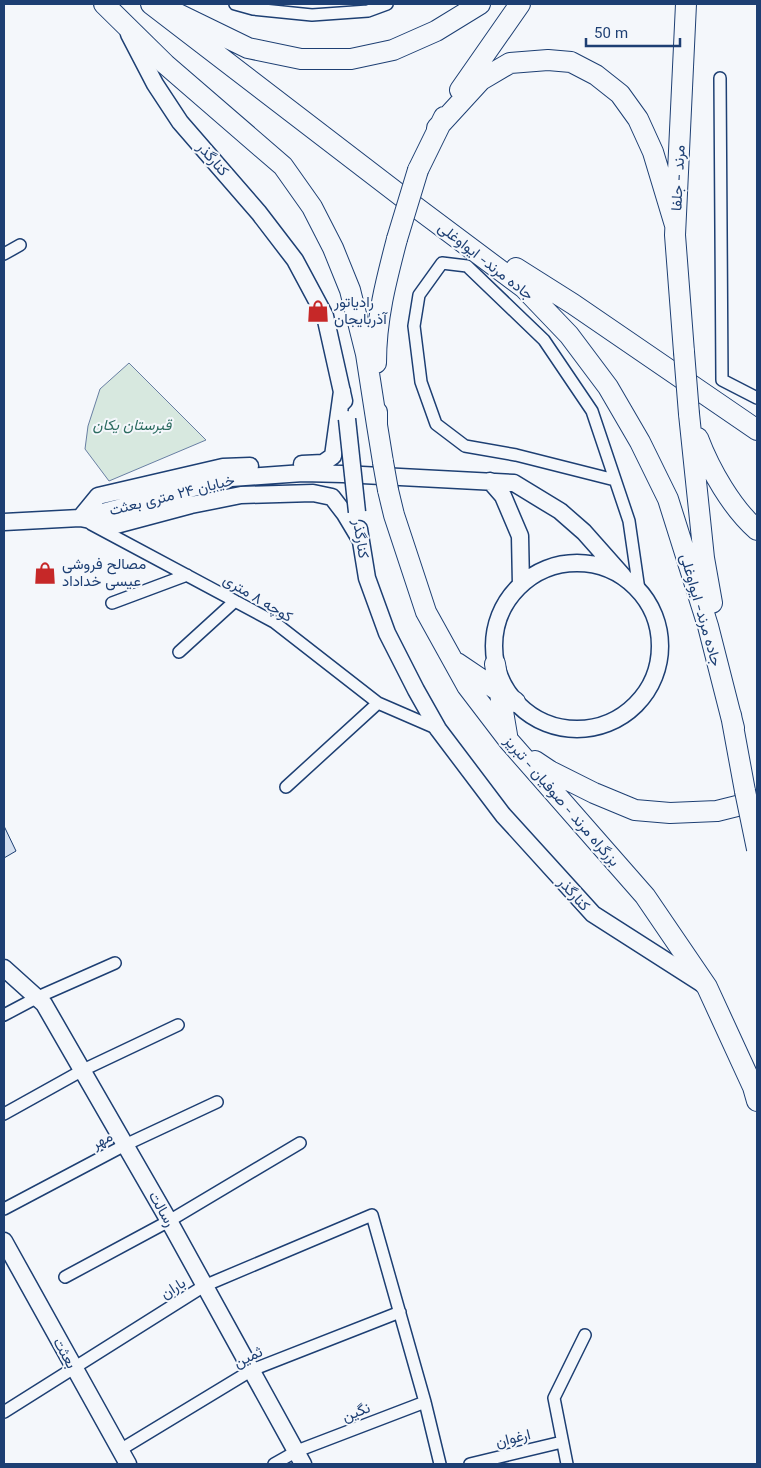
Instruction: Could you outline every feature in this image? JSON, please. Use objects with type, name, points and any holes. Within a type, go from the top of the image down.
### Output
[{"type":"highway","points":[[104,4],[165,64],[283,166],[312,206],[333,248],[350,290],[366,354],[377,425]]},
{"type":"highway","name":"جاده مرند- ایواوغلی","points":[[151,4],[524,288],[568,335],[608,387],[640,442],[668,499],[708,626],[734,728]]},
{"type":"highway","points":[[155,4],[248,48],[301,59],[311,59],[351,58],[393,50],[436,31],[480,4]]},
{"type":"highway","points":[[377,425],[376,336],[383,294],[418,170],[437,128],[463,86],[520,4]]},
{"type":"highway","name":"مرند - جلفا","points":[[686,4],[675,225],[689,414],[704,558],[734,728]]},
{"type":"highway","points":[[437,128],[482,80],[510,63],[548,60],[571,62],[596,75],[620,94],[638,119],[653,152],[675,225]]},
{"type":"highway","points":[[409,202],[573,304],[757,430]]},
{"type":"highway","points":[[689,414],[707,460],[746,520],[757,530]]},
{"type":"highway","name":"بزرگراه مرند - صوفیان - تبریز","points":[[377,425],[394,515],[426,612],[451,659],[467,686],[509,741],[645,896],[708,987],[753,1087],[757,1101]]},
{"type":"highway","points":[[451,659],[507,697]]},
{"type":"highway","points":[[495,664],[507,697],[509,741],[524,754],[550,771],[594,794],[635,810],[670,813],[717,811],[751,796]]},
{"type":"highway","points":[[734,728],[751,796],[757,850]]},
{"type":"street","points":[[234,4],[253,9],[312,15],[368,12],[387,4]]},
{"type":"street","name":"کنارگذر","points":[[123,23],[155,84],[180,122],[259,213],[295,260],[325,316],[342,391],[360,539],[368,578],[387,633],[438,729],[503,815],[593,914],[708,987]]},
{"type":"street","points":[[720,78],[722,380],[757,398]]},
{"type":"street","points":[[4,245],[20,245],[4,254]]},
{"type":"street","points":[[615,480],[516,455],[465,446],[436,424],[421,382],[414,326],[419,294],[442,263],[467,266],[544,340],[592,411],[629,521],[639,590]]},
{"type":"street","points":[[342,391],[333,456],[323,463],[223,467],[98,496],[80,518],[116,525],[191,505],[241,495],[313,493],[332,497],[360,539]]},
{"type":"street","name":"خیابان ۲۴ متری بعثت","points":[[4,522],[80,518],[231,478],[304,473],[514,483],[560,511],[584,532],[622,576]]},
{"type":"street","points":[[490,481],[503,496],[520,536],[521,585]]},
{"type":"street","name":"کوچه ۸ متری","points":[[80,518],[274,622],[378,703],[438,729]]},
{"type":"street","points":[[495,664],[494,642],[497,621],[507,601],[521,585],[539,572],[559,565],[581,563],[603,567],[622,576],[639,590],[652,608],[659,628],[661,650],[657,672],[648,691],[633,708],[616,720],[595,728],[573,729],[552,726],[532,716],[507,697]]},
{"type":"street","points":[[112,603],[187,575]]},
{"type":"street","points":[[179,652],[235,601]]},
{"type":"street","points":[[286,787],[378,703]]},
{"type":"street","points":[[4,1015],[38,997],[115,963]]},
{"type":"street","name":"رسالت","points":[[4,968],[44,1004],[169,1221],[300,1458]]},
{"type":"street","points":[[4,1114],[83,1070],[178,1024]]},
{"type":"street","name":"مهر","points":[[4,1210],[125,1145],[218,1102]]},
{"type":"street","points":[[64,1277],[169,1221],[300,1143]]},
{"type":"street","name":"باران","points":[[4,1412],[204,1286],[372,1215],[400,1312]]},
{"type":"street","name":"بعثت","points":[[4,1241],[73,1369],[124,1457]]},
{"type":"street","points":[[400,1312],[440,1464]]},
{"type":"street","name":"ثمین","points":[[124,1457],[252,1370],[400,1312]]},
{"type":"street","points":[[567,1464],[554,1398],[585,1335]]},
{"type":"street","name":"نگین","points":[[274,1464],[300,1458],[425,1402]]},
{"type":"street","name":"ارغوان","points":[[470,1464],[562,1442]]},
{"type":"green space","name":"قبرستان یکان","points":[[129,363],[206,440],[109,481],[85,449],[88,426],[100,389]]},
{"type":"building","points":[[4,826],[16,851],[4,858]]},
{"type":"place","name":"رادیاتور آذربایجان","points":[[318,311]]},
{"type":"place","name":"مصالح فروشی عیسی خداداد","points":[[45,573]]}]
